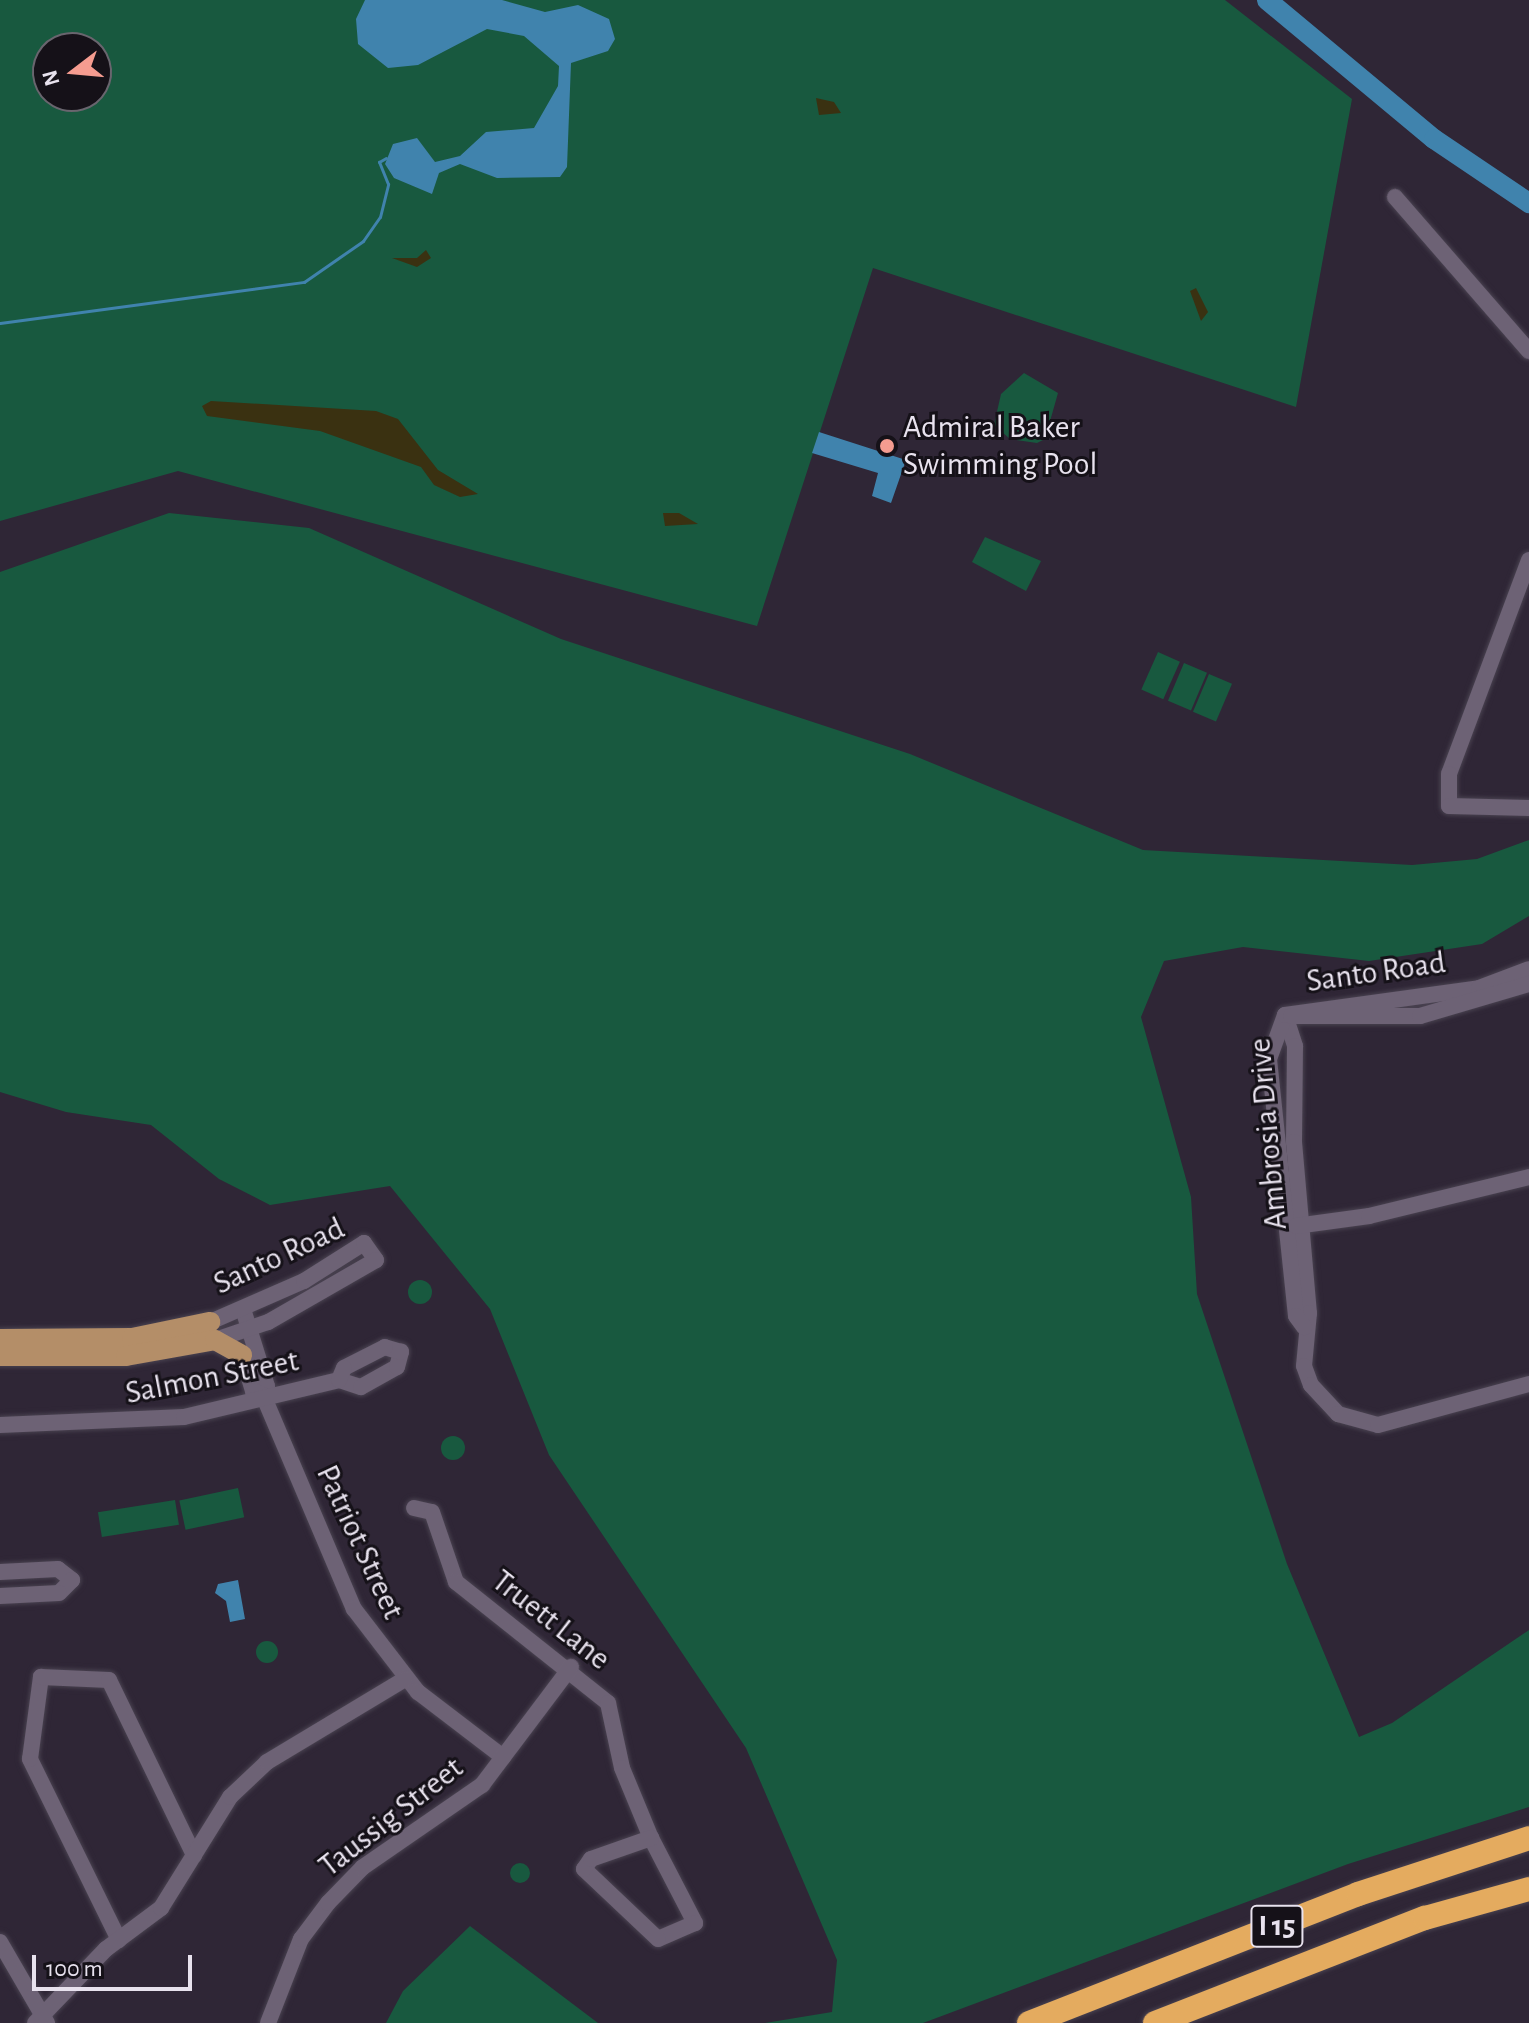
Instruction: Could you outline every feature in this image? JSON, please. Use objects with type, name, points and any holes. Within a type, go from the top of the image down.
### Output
[{"type":"highway","name":"I 15","points":[[1029,2023],[1358,1894],[1529,1838]]},
{"type":"highway","name":"I 15","points":[[1155,2023],[1425,1918],[1529,1889]]},
{"type":"main road","name":"Santo Road","points":[[0,1339],[132,1338],[213,1331]]},
{"type":"main road","name":"Santo Road","points":[[0,1356],[126,1356],[213,1331]]},
{"type":"main road","points":[[213,1331],[242,1355]]},
{"type":"street","points":[[1395,197],[1529,351]]},
{"type":"street","points":[[1529,560],[1449,774],[1449,806],[1529,808]]},
{"type":"street","name":"Santo Road","points":[[1285,1015],[1479,988],[1529,969]]},
{"type":"street","name":"Santo Road","points":[[1285,1015],[1318,1021],[1420,1016],[1529,984]]},
{"type":"street","name":"Ambrosia Drive","points":[[1285,1015],[1295,1046],[1294,1142],[1305,1225],[1304,1327],[1311,1385],[1354,1422],[1394,1423],[1529,1384]]},
{"type":"street","name":"Ambrosia Drive","points":[[1285,1015],[1269,1059],[1296,1316],[1304,1327]]},
{"type":"street","points":[[1286,1227],[1529,1177]]},
{"type":"street","name":"Santo Road","points":[[364,1243],[376,1260],[250,1329],[213,1331],[243,1309],[364,1243]]},
{"type":"street","name":"Patriot Street","points":[[243,1309],[267,1386],[263,1395]]},
{"type":"street","name":"Patriot Street","points":[[242,1355],[253,1391],[263,1395],[354,1609],[405,1679],[503,1757]]},
{"type":"street","name":"Salmon Street","points":[[0,1425],[88,1427],[184,1417],[263,1395],[339,1380]]},
{"type":"street","name":"Truett Lane","points":[[414,1508],[432,1512],[456,1582],[571,1667],[608,1703],[622,1768],[651,1838],[695,1923],[658,1939],[584,1869],[591,1859],[651,1838]]},
{"type":"street","points":[[0,1572],[58,1569],[72,1580],[59,1593],[0,1596]]},
{"type":"street","name":"Taussig Street","points":[[268,2023],[301,1939],[328,1903],[363,1867],[482,1785],[571,1667]]},
{"type":"street","points":[[119,1940],[30,1759],[41,1677],[109,1680],[194,1855]]},
{"type":"street","points":[[0,1942],[42,2021],[119,1940],[161,1908],[230,1797],[267,1762],[405,1679]]},
{"type":"green space","points":[[0,0],[1225,0],[1352,99],[1296,407],[873,268],[757,626],[178,471],[0,521]]},
{"type":"green space","points":[[1024,373],[1058,393],[1045,439],[1037,443],[1010,439],[994,425],[1001,394]]},
{"type":"green space","points":[[169,513],[309,528],[561,639],[910,754],[1143,850],[1412,865],[1477,859],[1529,840],[1529,916],[1482,944],[1369,961],[1243,947],[1164,961],[1141,1017],[1191,1197],[1197,1294],[1287,1564],[1359,1737],[1392,1723],[1529,1630],[1529,1807],[1348,1864],[923,2023],[765,2023],[832,2012],[837,1960],[746,1748],[549,1455],[490,1309],[390,1186],[270,1205],[219,1179],[151,1125],[66,1112],[0,1092],[0,572]]},
{"type":"green space","points":[[985,537],[1041,561],[1026,591],[972,562]]},
{"type":"green space","points":[[1158,652],[1180,662],[1163,699],[1141,689]]},
{"type":"green space","points":[[1184,663],[1207,673],[1191,711],[1168,701]]},
{"type":"green space","points":[[1209,674],[1232,684],[1216,722],[1193,712]]},
{"type":"green space","points":[[420,1280],[429,1283],[432,1292],[429,1301],[420,1304],[411,1301],[408,1292],[411,1283]]},
{"type":"green space","points":[[453,1436],[462,1439],[465,1448],[462,1457],[453,1460],[444,1457],[441,1448],[444,1439]]},
{"type":"green space","points":[[238,1488],[244,1517],[186,1530],[179,1500]]},
{"type":"green space","points":[[175,1500],[179,1525],[102,1537],[98,1512]]},
{"type":"green space","points":[[267,1641],[275,1644],[278,1652],[275,1660],[267,1663],[259,1660],[256,1652],[259,1644]]},
{"type":"green space","points":[[520,1863],[527,1866],[530,1873],[527,1880],[520,1883],[513,1880],[510,1873],[513,1866]]},
{"type":"green space","points":[[470,1926],[598,2023],[386,2023],[403,1991]]},
{"type":"sand","points":[[816,98],[834,102],[841,113],[819,115]]},
{"type":"sand","points":[[426,250],[431,258],[417,267],[392,258],[417,258]]},
{"type":"sand","points":[[1196,288],[1208,312],[1201,321],[1190,291]]},
{"type":"sand","points":[[211,401],[376,411],[398,419],[438,470],[478,494],[460,497],[434,485],[421,467],[320,431],[207,416],[202,406]]},
{"type":"sand","points":[[663,513],[679,513],[698,524],[665,526]]},
{"type":"water","points":[[365,0],[502,0],[545,12],[578,5],[609,19],[615,39],[608,51],[571,63],[567,167],[560,177],[497,178],[460,164],[439,173],[432,194],[394,178],[385,164],[393,144],[417,138],[435,162],[460,156],[486,132],[534,128],[558,86],[559,66],[524,36],[487,29],[418,65],[388,68],[358,44],[356,19]]},
{"type":"water","points":[[819,432],[906,460],[891,503],[872,496],[878,473],[812,453]]},
{"type":"water","points":[[238,1580],[245,1619],[230,1622],[226,1601],[215,1593],[218,1584]]},
{"type":"waterway","points":[[1267,0],[1434,139],[1529,203]]},
{"type":"waterway","points":[[0,323],[304,282],[363,241],[380,217],[388,184],[379,162],[386,158]]},
{"type":"place","name":"Admiral Baker Swimming Pool","points":[[887,446]]}]
